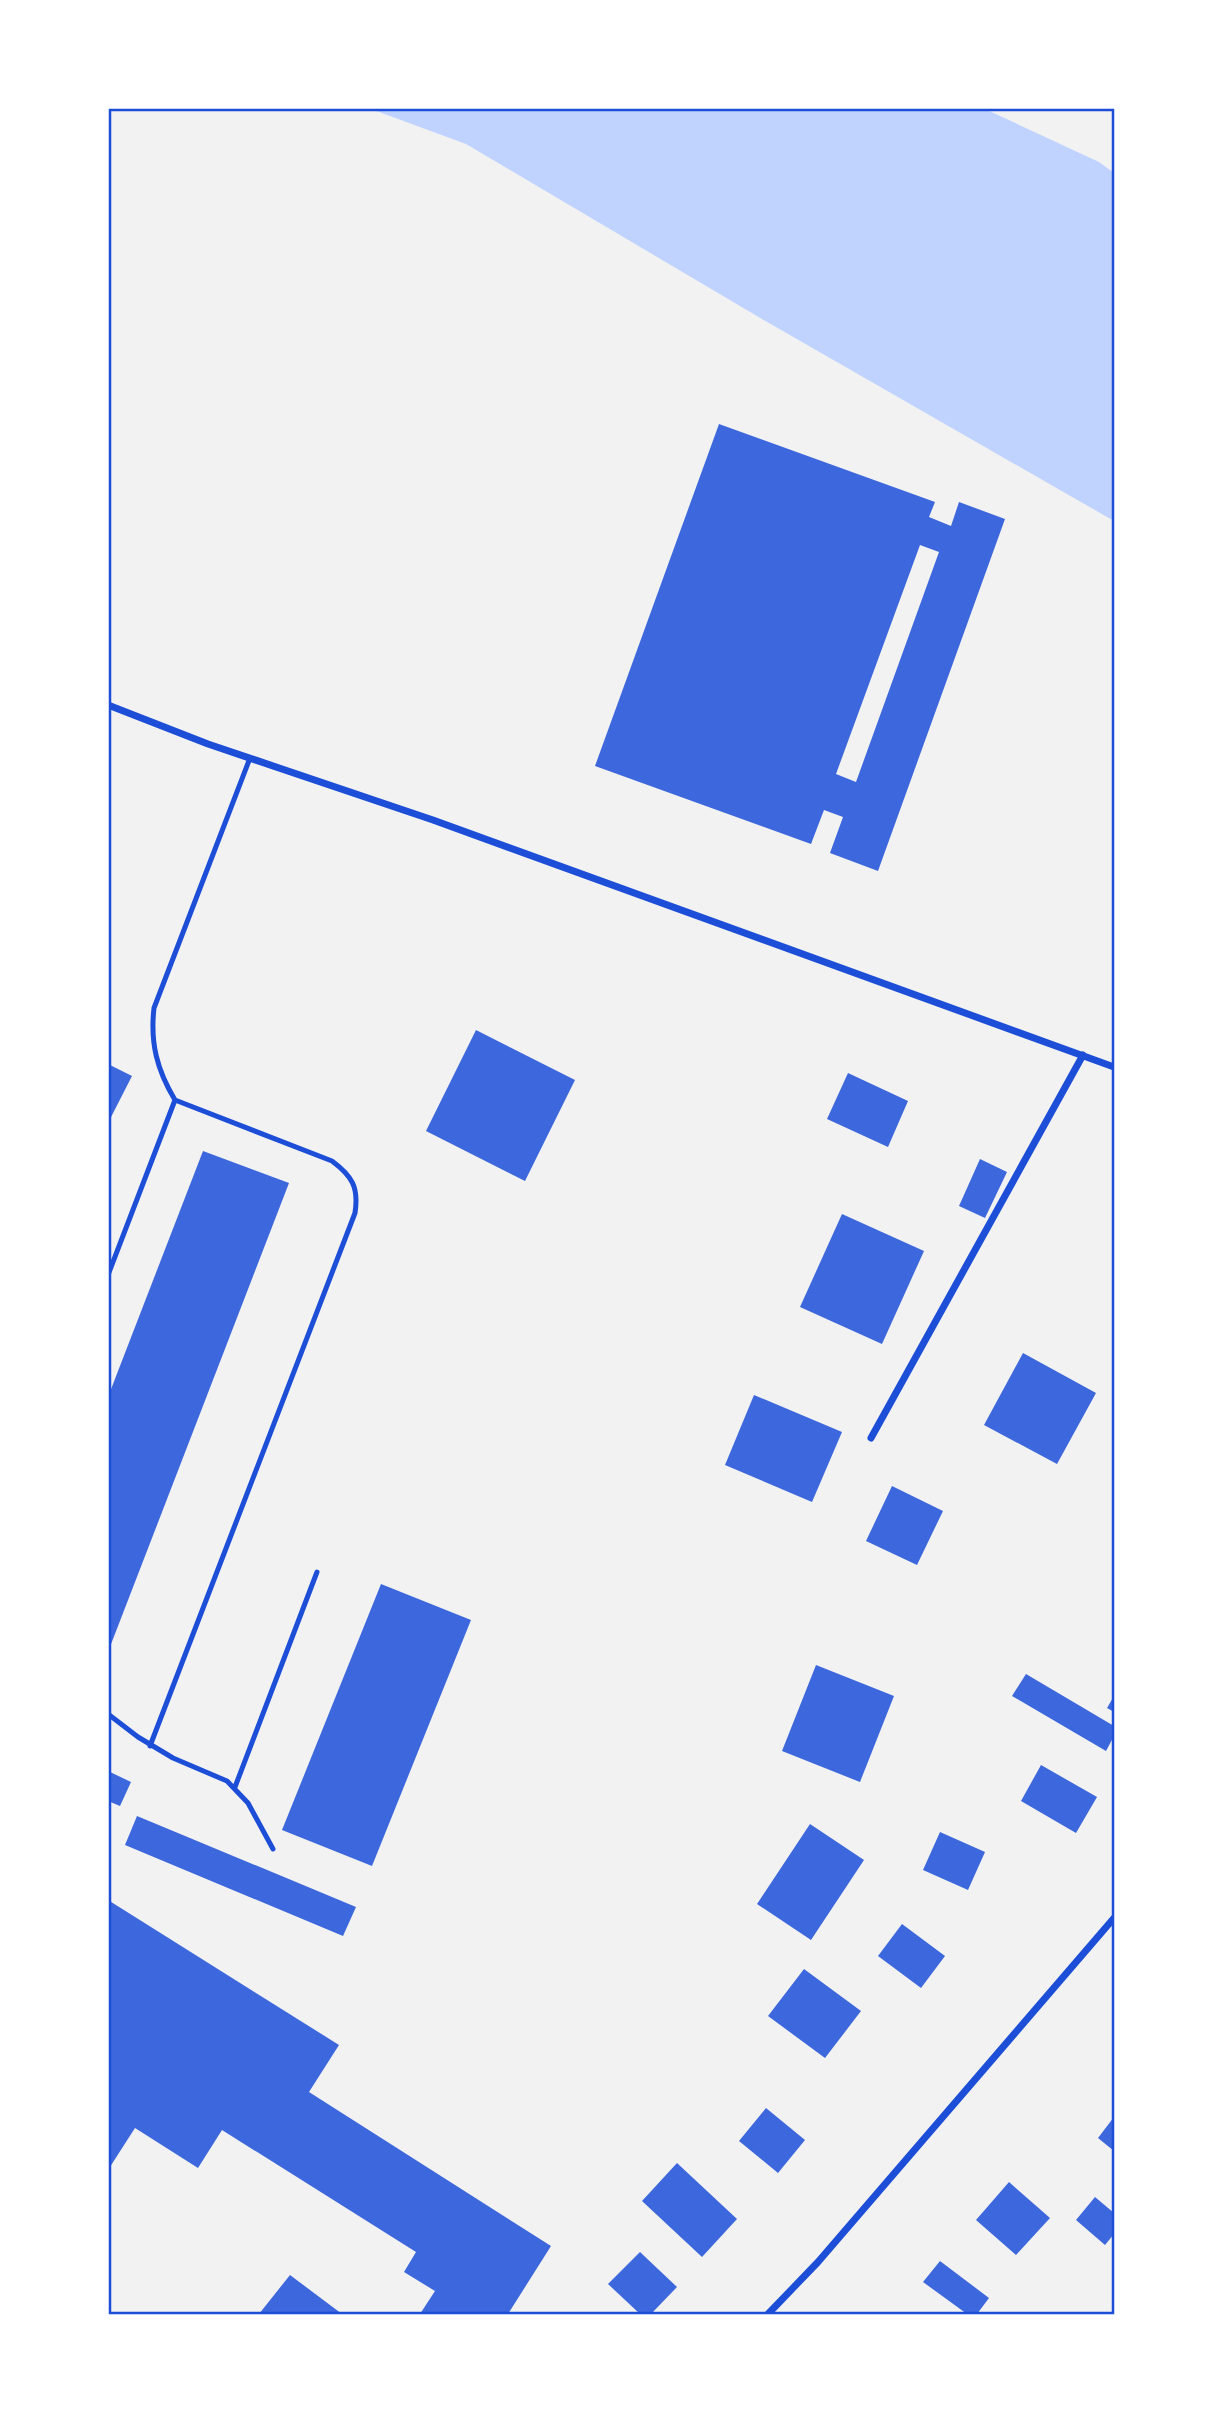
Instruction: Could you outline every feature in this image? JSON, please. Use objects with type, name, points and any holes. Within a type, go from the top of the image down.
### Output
[{"type":"street","points":[[108,705],[1115,1067]]},
{"type":"street","points":[[871,1438],[1083,1055]]},
{"type":"street","points":[[768,2315],[818,2262],[1115,1918]]},
{"type":"lane","points":[[150,1746],[350,1226],[357,1200],[355,1187],[348,1173],[332,1161],[175,1100],[163,1081],[157,1064],[152,1026],[154,1008],[250,758]]},
{"type":"lane","points":[[108,1275],[175,1100]]},
{"type":"lane","points":[[235,1787],[317,1572]]},
{"type":"lane","points":[[108,1714],[150,1746],[173,1759],[214,1773],[235,1787],[248,1803],[273,1849]]},
{"type":"water","points":[[371,109],[985,109],[1099,162],[1114,173],[1114,521],[762,319],[466,144]]},
{"type":"building","points":[[719,424],[935,502],[929,517],[951,526],[959,502],[1005,519],[878,871],[830,853],[843,817],[824,810],[811,844],[595,766]],"holes":[[[920,545],[939,552],[856,782],[836,774]]]},
{"type":"building","points":[[476,1030],[575,1080],[525,1181],[426,1131]]},
{"type":"building","points":[[108,1064],[132,1076],[108,1123]]},
{"type":"building","points":[[848,1073],[908,1101],[888,1147],[827,1119]]},
{"type":"building","points":[[203,1151],[289,1183],[108,1652],[108,1397]]},
{"type":"building","points":[[980,1159],[1007,1172],[985,1218],[959,1206]]},
{"type":"building","points":[[842,1214],[924,1251],[882,1344],[800,1307]]},
{"type":"building","points":[[1023,1353],[1096,1393],[1057,1464],[984,1425]]},
{"type":"building","points":[[754,1395],[842,1432],[812,1502],[725,1465]]},
{"type":"building","points":[[892,1486],[943,1511],[917,1565],[866,1541]]},
{"type":"building","points":[[381,1584],[471,1620],[372,1866],[282,1830]]},
{"type":"building","points":[[816,1665],[894,1696],[860,1782],[782,1751]]},
{"type":"building","points":[[1026,1674],[1114,1726],[1114,1736],[1106,1751],[1012,1696]]},
{"type":"building","points":[[1114,1696],[1114,1712],[1107,1708]]},
{"type":"building","points":[[1041,1765],[1097,1797],[1076,1833],[1021,1801]]},
{"type":"building","points":[[108,1771],[131,1782],[120,1806],[108,1801]]},
{"type":"building","points":[[137,1816],[356,1907],[343,1936],[125,1845]]},
{"type":"building","points":[[810,1824],[864,1860],[811,1940],[757,1904]]},
{"type":"building","points":[[940,1832],[985,1852],[968,1890],[923,1870]]},
{"type":"building","points":[[108,1900],[339,2045],[309,2092],[551,2246],[508,2314],[420,2314],[435,2291],[404,2272],[416,2252],[222,2130],[198,2168],[135,2128],[108,2170]]},
{"type":"building","points":[[902,1924],[945,1956],[921,1988],[878,1956]]},
{"type":"building","points":[[804,1969],[861,2011],[825,2058],[768,2016]]},
{"type":"building","points":[[766,2108],[805,2140],[778,2173],[739,2141]]},
{"type":"building","points":[[1114,2117],[1114,2151],[1098,2138]]},
{"type":"building","points":[[677,2163],[737,2219],[702,2257],[642,2201]]},
{"type":"building","points":[[1009,2182],[1050,2218],[1016,2255],[976,2220]]},
{"type":"building","points":[[1095,2197],[1114,2213],[1114,2234],[1105,2245],[1076,2220]]},
{"type":"building","points":[[640,2252],[677,2287],[651,2314],[640,2314],[608,2284]]},
{"type":"building","points":[[940,2261],[989,2298],[977,2314],[967,2314],[923,2282]]},
{"type":"building","points":[[290,2275],[342,2314],[259,2314]]}]
